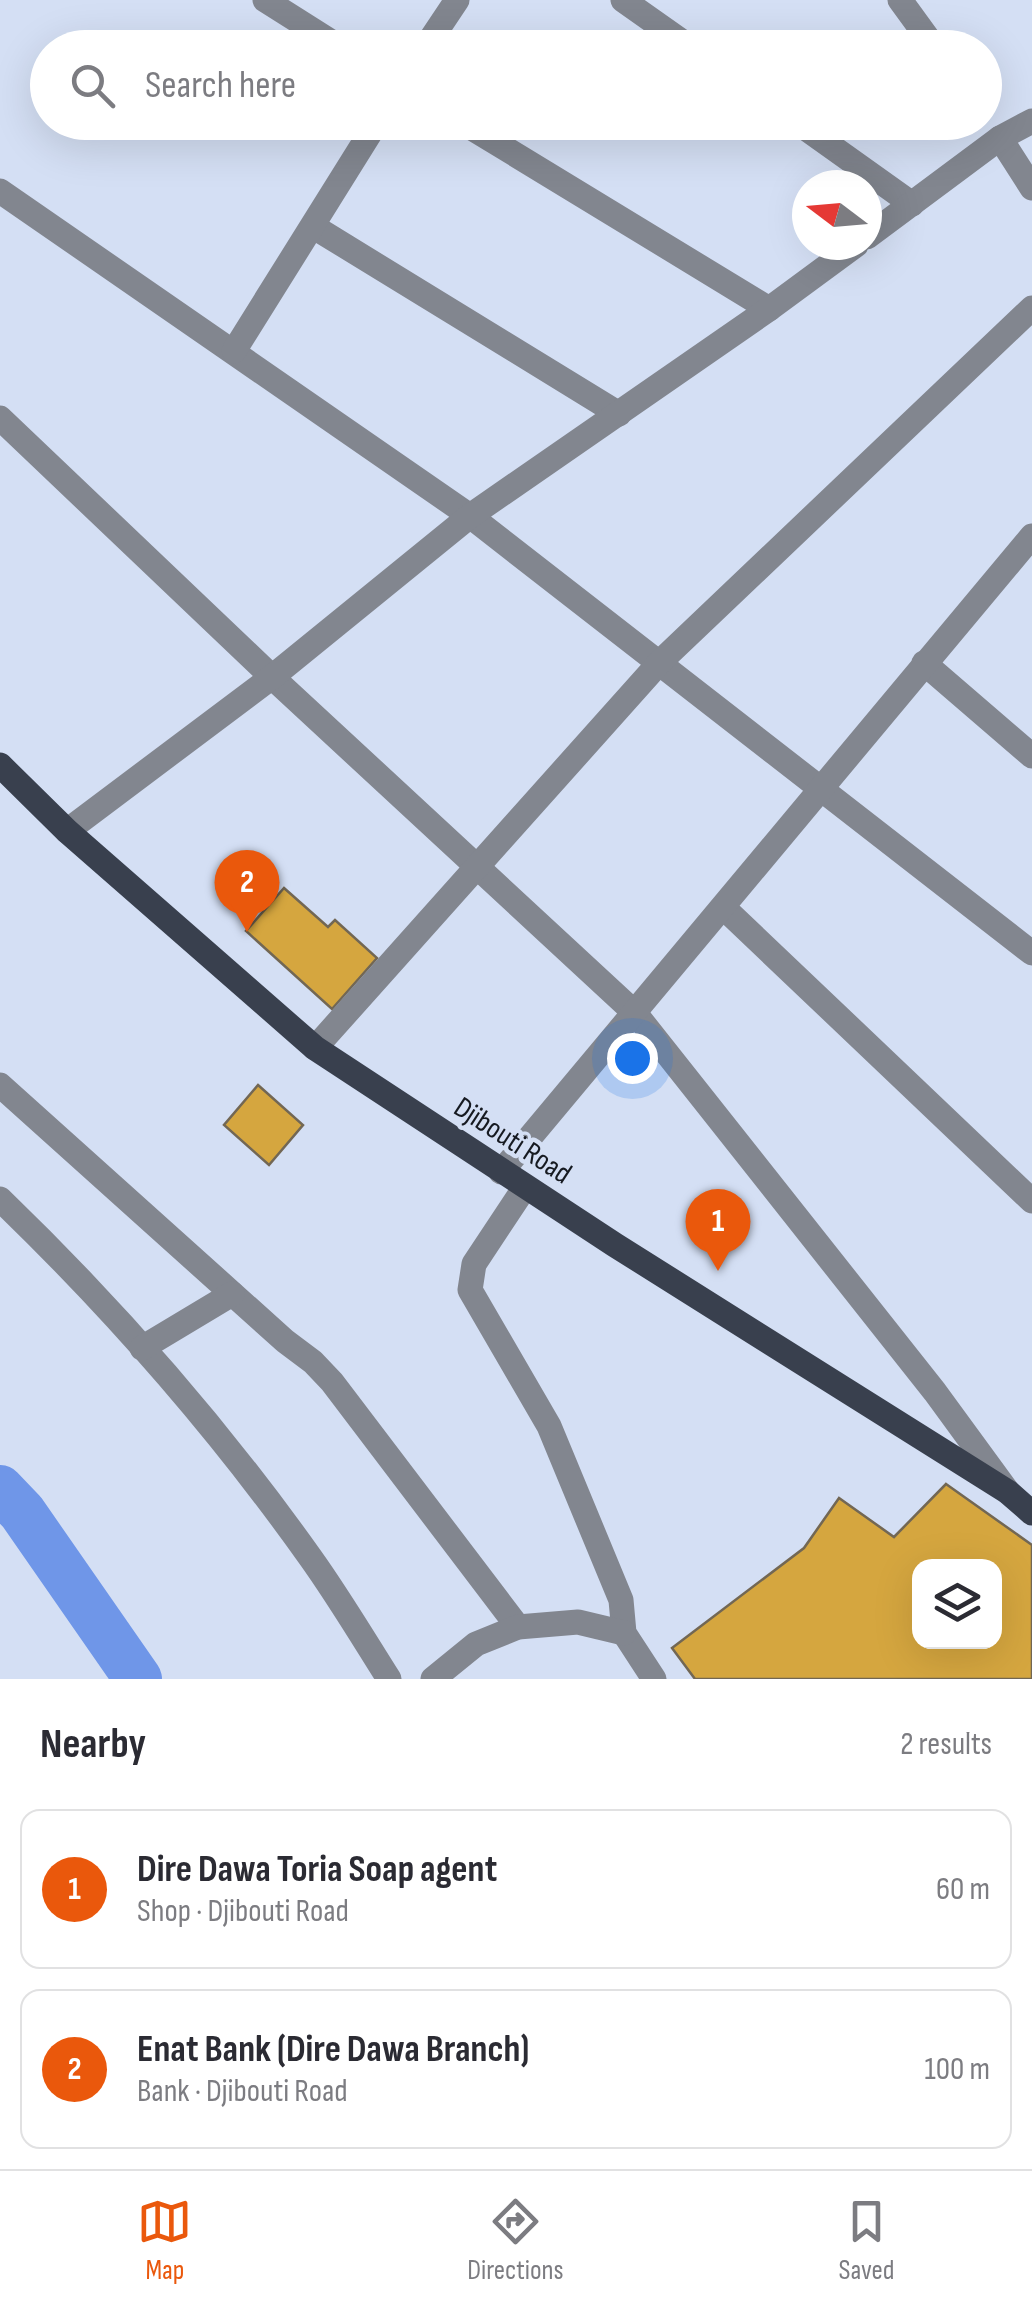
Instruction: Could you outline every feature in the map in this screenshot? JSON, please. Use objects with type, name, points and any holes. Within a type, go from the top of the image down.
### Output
[{"type":"main road","name":"Djibouti Road","points":[[0,766],[67,831],[315,1048],[501,1172],[1008,1492],[1032,1513]]},
{"type":"street","points":[[265,0],[312,30]]},
{"type":"street","points":[[437,30],[457,0]]},
{"type":"street","points":[[624,0],[666,30]]},
{"type":"street","points":[[900,0],[921,30]]},
{"type":"street","points":[[1002,137],[1032,122]]},
{"type":"street","points":[[234,351],[366,140]]},
{"type":"street","points":[[491,140],[770,310]]},
{"type":"street","points":[[822,140],[912,204]]},
{"type":"street","points":[[882,226],[997,140]]},
{"type":"street","points":[[1001,140],[1032,188]]},
{"type":"street","points":[[0,191],[470,516],[1032,953]]},
{"type":"street","points":[[314,226],[619,414]]},
{"type":"street","points":[[67,831],[272,676],[470,516],[770,310],[836,260]]},
{"type":"street","points":[[315,1048],[660,662],[1032,308]]},
{"type":"street","points":[[0,418],[635,1013],[935,1392],[1008,1492]]},
{"type":"street","points":[[501,1172],[1032,536]]},
{"type":"street","points":[[924,664],[1032,756]]},
{"type":"street","points":[[724,908],[1032,1201]]},
{"type":"street","points":[[0,1085],[313,1362],[518,1627]]},
{"type":"street","points":[[525,1187],[474,1264],[470,1290],[549,1426],[621,1600],[624,1633],[654,1679]]},
{"type":"street","points":[[0,1200],[75,1272],[247,1473],[312,1559],[388,1679]]},
{"type":"street","points":[[142,1348],[232,1294]]},
{"type":"street","points":[[433,1679],[476,1644],[518,1627],[578,1622],[624,1633]]},
{"type":"building","points":[[284,888],[328,927],[335,920],[377,958],[332,1009],[246,931]]},
{"type":"building","points":[[258,1085],[303,1125],[269,1165],[224,1125]]},
{"type":"building","points":[[946,1484],[1032,1545],[1032,1679],[695,1679],[672,1648],[804,1548],[839,1498],[894,1537]]},
{"type":"waterway","points":[[0,1489],[22,1512],[138,1679]]},
{"type":"place","name":"Enat Bank (Dire Dawa Branch)","points":[[247,932]]},
{"type":"place","name":"Dire Dawa Toria Soap agent","points":[[718,1271]]}]
